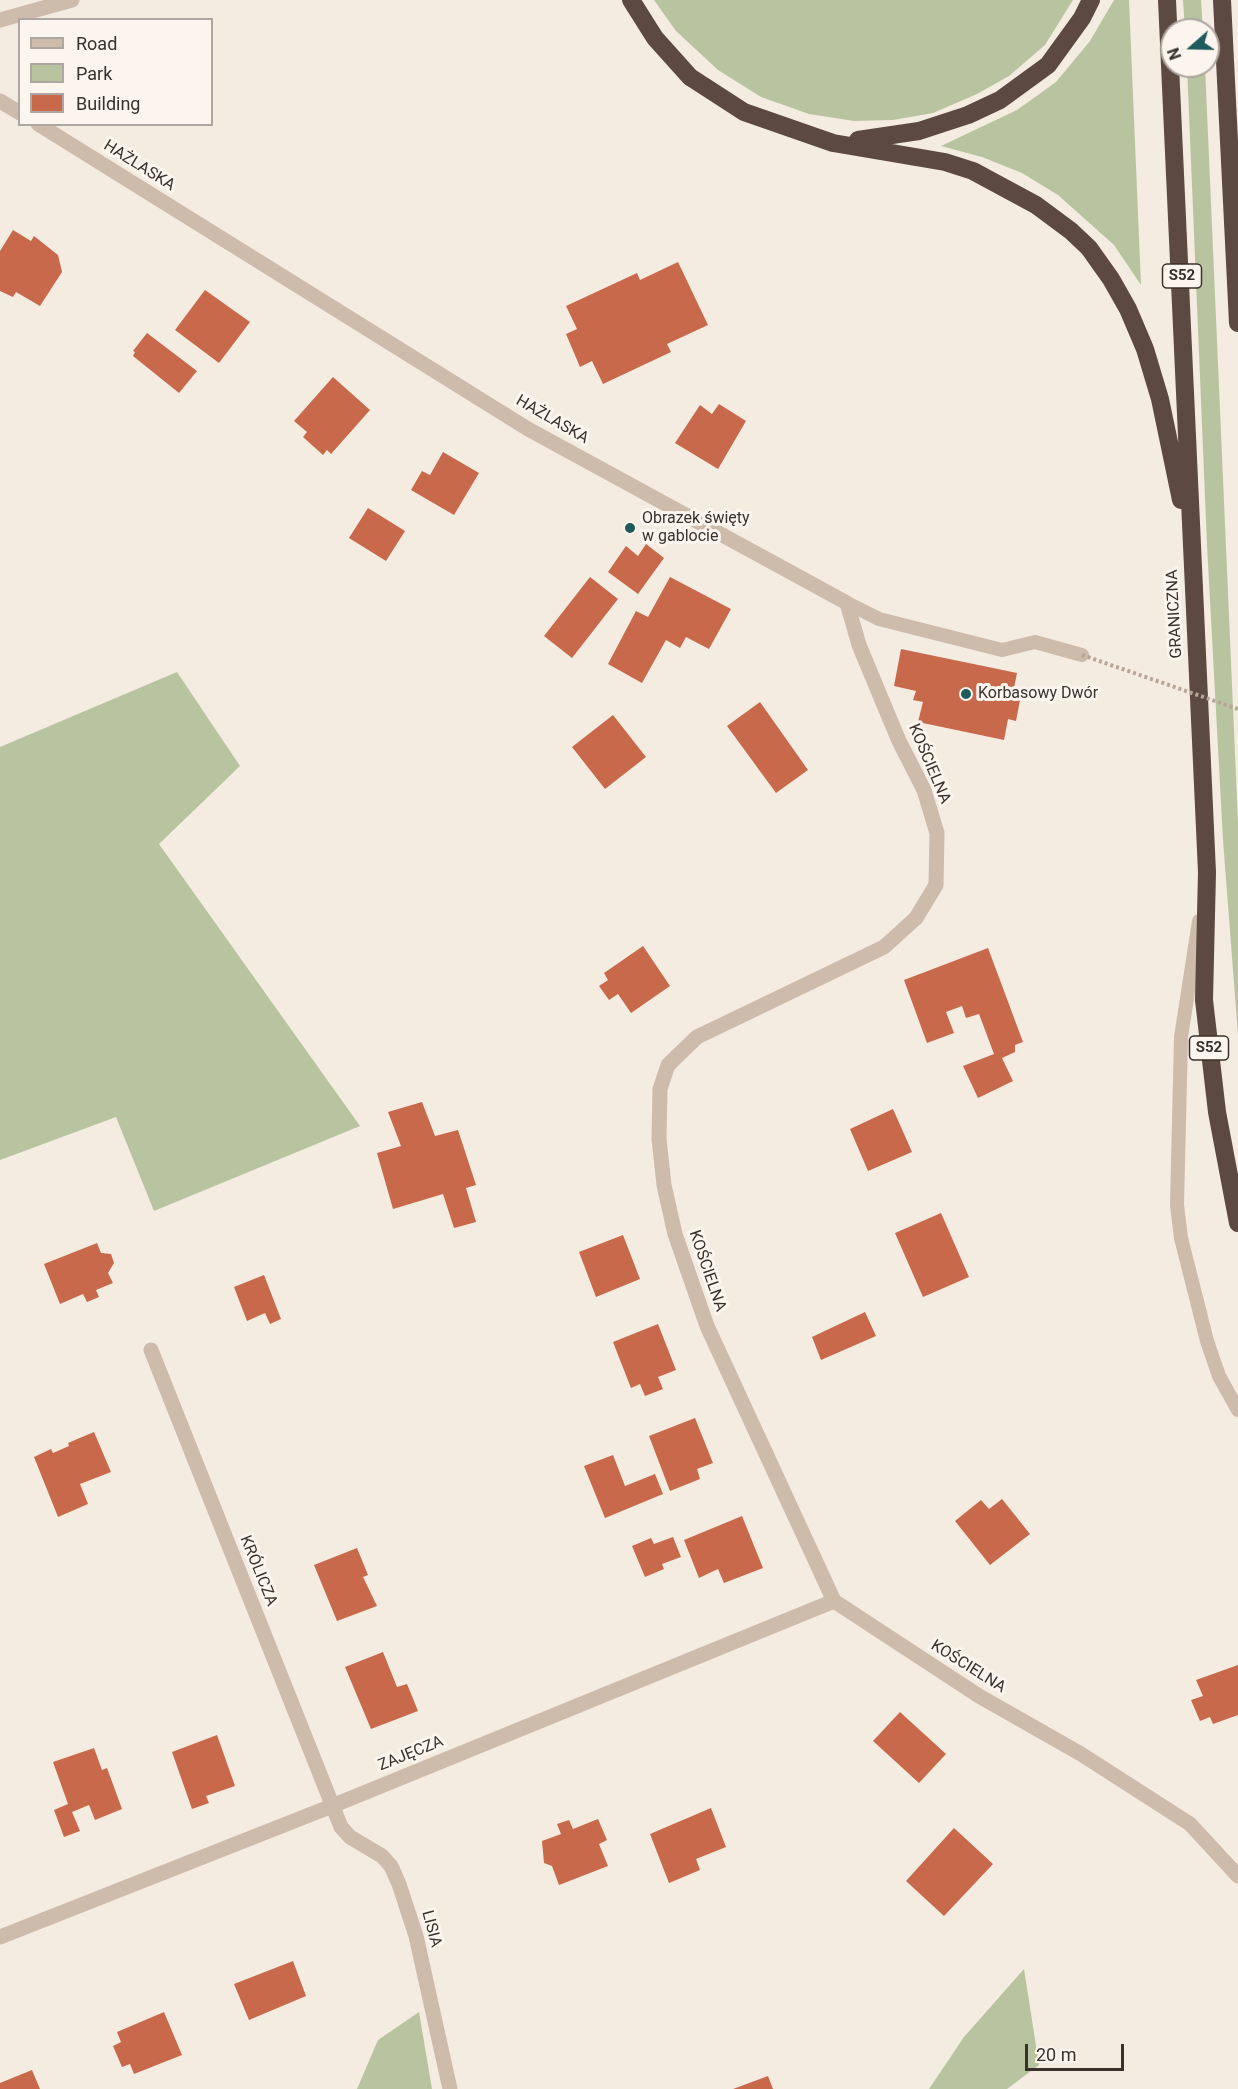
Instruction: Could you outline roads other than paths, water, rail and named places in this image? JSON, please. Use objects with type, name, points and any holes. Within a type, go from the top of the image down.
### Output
[{"type":"highway","points":[[631,0],[641,19],[671,57],[690,77],[715,96],[753,116],[833,143],[945,162],[973,171],[1004,185],[1053,215],[1089,248],[1128,309],[1145,349],[1161,399],[1191,553]]},
{"type":"highway","points":[[833,143],[919,131],[968,115],[1000,100],[1048,65],[1091,0]]},
{"type":"highway","name":"GRANICZNA","points":[[1167,0],[1182,278],[1191,553],[1207,872],[1203,1000],[1216,1112],[1238,1223]]},
{"type":"highway","points":[[1222,0],[1238,323]]},
{"type":"highway","points":[[1233,195],[1238,224]]},
{"type":"street","points":[[0,20],[72,0]]},
{"type":"street","points":[[0,101],[18,112]]},
{"type":"street","name":"HAŻLASKA","points":[[42,126],[528,429],[847,603]]},
{"type":"street","name":"KOŚCIELNA","points":[[847,603],[864,655],[899,741],[924,790],[937,833],[936,885],[916,918],[884,947],[716,1027],[686,1045],[668,1065],[663,1078],[658,1123],[660,1157],[668,1207],[707,1326],[834,1601],[979,1696],[1081,1754],[1190,1824],[1238,1876]]},
{"type":"street","name":"KRÓLICZA","points":[[151,1350],[332,1806]]},
{"type":"street","name":"ZAJĘCZA","points":[[0,1937],[332,1806],[834,1601]]},
{"type":"street","name":"LISIA","points":[[332,1806],[341,1827],[350,1837],[382,1856],[391,1866],[399,1884],[416,1936],[450,2089]]},
{"type":"lane","name":"HAŻLASKA","points":[[847,603],[879,619],[1002,650],[1035,642],[1082,655]]},
{"type":"lane","points":[[1207,872],[1181,1037],[1177,1205],[1181,1238],[1207,1341],[1219,1376],[1238,1410]]},
{"type":"place","name":"Obrazek święty w gablocie","points":[[630,528]]},
{"type":"place","name":"Korbasowy Dwór","points":[[966,694]]}]
